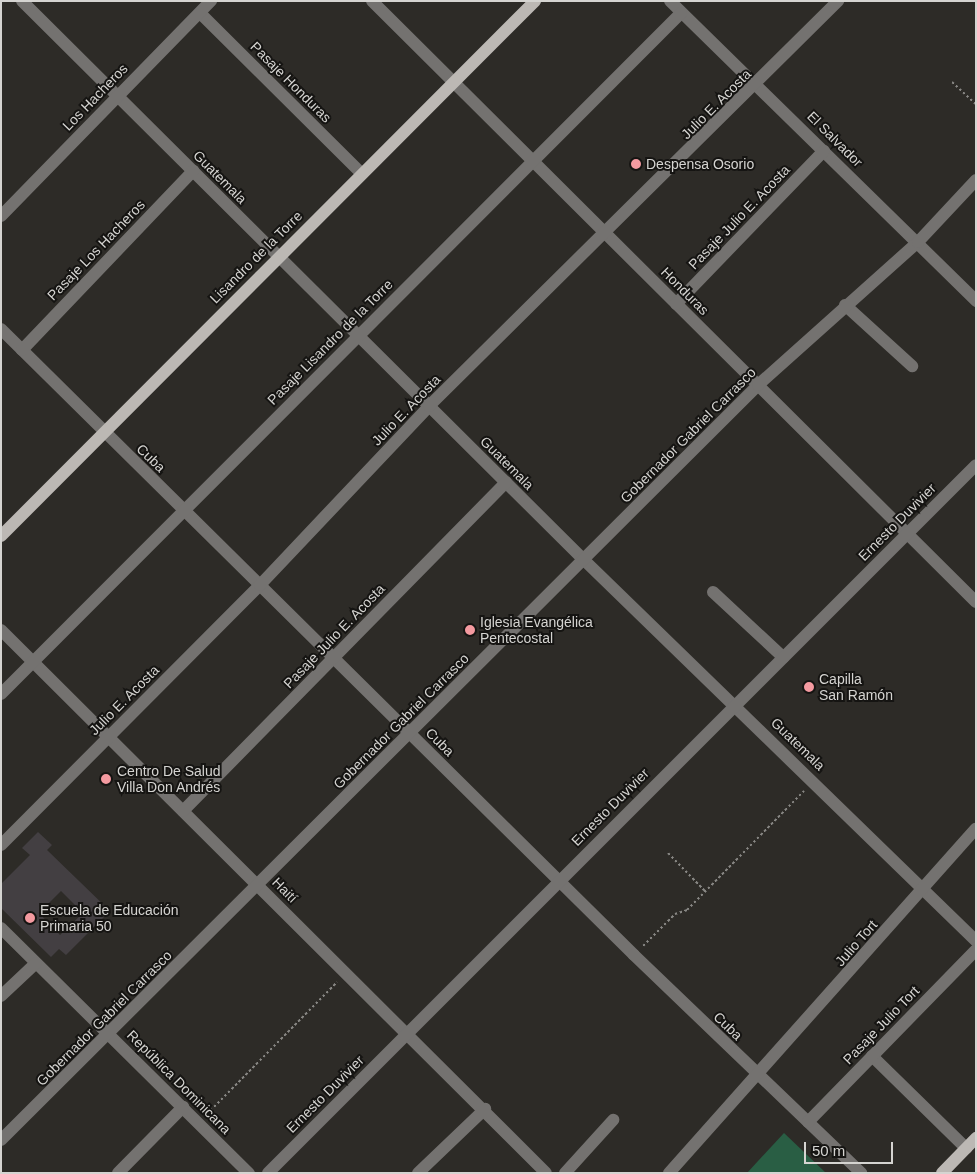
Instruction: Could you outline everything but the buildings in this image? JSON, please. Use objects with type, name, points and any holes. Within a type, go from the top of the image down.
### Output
[{"type":"main road","name":"Lisandro de la Torre","points":[[1,536],[104,434],[277,256],[535,1]]},
{"type":"main road","points":[[942,1173],[976,1138]]},
{"type":"street","name":"Guatemala","points":[[22,1],[584,560],[814,780],[976,941]]},
{"type":"street","name":"Los Hacheros","points":[[1,216],[116,96],[211,1]]},
{"type":"street","name":"Honduras","points":[[372,1],[976,602]]},
{"type":"street","name":"El Salvador","points":[[670,1],[758,83],[976,301]]},
{"type":"street","name":"Julio E. Acosta","points":[[1,845],[260,585],[429,406],[606,234],[838,1]]},
{"type":"street","name":"Pasaje Honduras","points":[[200,13],[362,173]]},
{"type":"street","name":"Pasaje Lisandro de la Torre","points":[[1,694],[358,336],[531,159],[682,13]]},
{"type":"street","name":"Pasaje Julio E. Acosta","points":[[676,304],[824,151]]},
{"type":"street","name":"Pasaje Los Hacheros","points":[[22,350],[193,171]]},
{"type":"street","name":"Gobernador Gabriel Carrasco","points":[[1,1140],[260,886],[410,732],[758,385],[844,306],[918,242],[976,180]]},
{"type":"street","points":[[844,306],[912,366]]},
{"type":"street","name":"Cuba","points":[[1,329],[104,434],[410,732],[558,881],[758,1076],[861,1173]]},
{"type":"street","name":"Ernesto Duvivier","points":[[268,1173],[976,465]]},
{"type":"street","name":"Pasaje Julio E. Acosta","points":[[183,810],[506,482]]},
{"type":"street","points":[[713,592],[783,658]]},
{"type":"street","name":"Haití","points":[[1,630],[408,1032],[546,1173]]},
{"type":"street","name":"Julio Tort","points":[[669,1173],[758,1076],[976,829]]},
{"type":"street","name":"República Dominicana","points":[[1,928],[249,1173]]},
{"type":"street","name":"Pasaje Julio Tort","points":[[808,1122],[976,950]]},
{"type":"street","points":[[1,996],[36,963]]},
{"type":"street","points":[[872,1056],[966,1148]]},
{"type":"street","points":[[118,1173],[183,1107]]},
{"type":"street","points":[[418,1173],[485,1109]]},
{"type":"street","points":[[566,1173],[613,1120]]},
{"type":"path","points":[[952,82],[976,104]]},
{"type":"path","points":[[634,955],[705,891],[814,780]]},
{"type":"path","points":[[668,853],[705,891]]},
{"type":"path","points":[[199,1123],[347,972]]},
{"type":"green space","points":[[784,1133],[826,1173],[747,1173]]},
{"type":"place","name":"Despensa Osorio","points":[[636,164]]},
{"type":"place","name":"Iglesia Evangélica Pentecostal","points":[[470,630]]},
{"type":"place","name":"Capilla San Ramón","points":[[809,687]]},
{"type":"place","name":"Centro De Salud Villa Don Andrés","points":[[106,779]]},
{"type":"place","name":"Escuela de Educación Primaria 50","points":[[30,918]]}]
